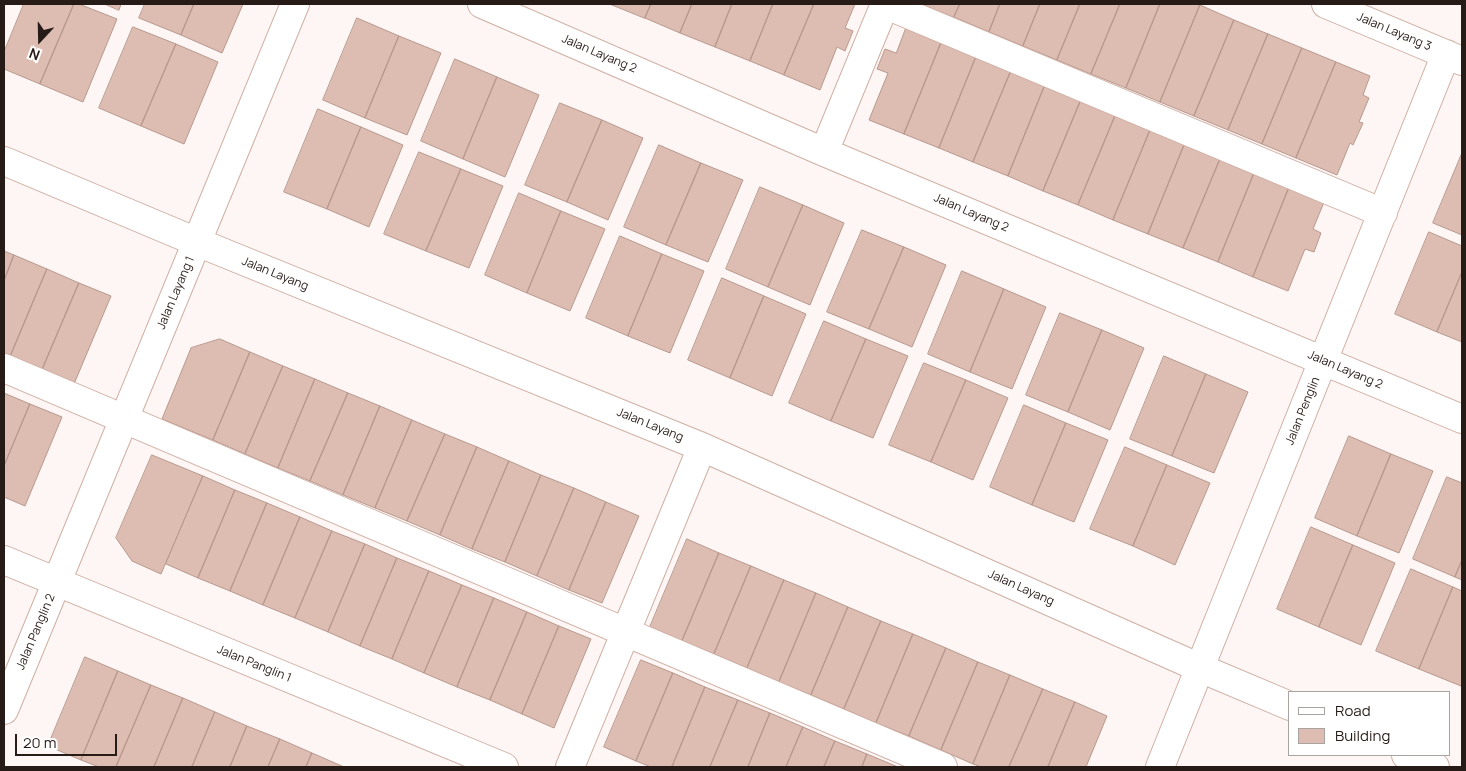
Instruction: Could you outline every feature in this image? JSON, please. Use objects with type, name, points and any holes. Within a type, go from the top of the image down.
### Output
[{"type":"street","name":"Jalan Layang 1","points":[[57,582],[295,4]]},
{"type":"street","name":"Jalan Layang 2","points":[[482,4],[824,152],[1462,419]]},
{"type":"street","points":[[824,152],[885,4],[1382,213]]},
{"type":"street","name":"Jalan Layang 3","points":[[1326,4],[1454,57]]},
{"type":"street","name":"Jalan Penglin","points":[[1160,767],[1382,213],[1454,57]]},
{"type":"street","name":"Jalan Layang","points":[[4,161],[197,242],[702,447],[1288,705]]},
{"type":"street","points":[[4,368],[943,767]]},
{"type":"street","points":[[570,767],[702,447]]},
{"type":"street","name":"Jalan Panglin 1","points":[[4,560],[504,767]]},
{"type":"street","name":"Jalan Panglin 2","points":[[4,710],[57,582]]},
{"type":"street","points":[[1408,756],[1435,767]]},
{"type":"building","points":[[24,4],[74,4],[40,84],[4,69],[4,52]]},
{"type":"building","points":[[74,4],[79,4],[117,19],[83,102],[40,84]]},
{"type":"building","points":[[105,4],[121,4],[119,10]]},
{"type":"building","points":[[145,4],[194,4],[181,35],[139,18]]},
{"type":"building","points":[[194,4],[243,4],[222,53],[181,35]]},
{"type":"building","points":[[610,4],[651,4],[645,18]]},
{"type":"building","points":[[651,4],[692,4],[680,33],[645,18]]},
{"type":"building","points":[[692,4],[732,4],[715,47],[680,33]]},
{"type":"building","points":[[732,4],[773,4],[750,61],[715,47]]},
{"type":"building","points":[[773,4],[814,4],[784,75],[750,61]]},
{"type":"building","points":[[814,4],[855,4],[845,28],[853,31],[845,51],[837,47],[820,90],[784,75]]},
{"type":"building","points":[[921,4],[960,4],[954,17]]},
{"type":"building","points":[[960,4],[1000,4],[989,32],[954,17]]},
{"type":"building","points":[[1000,4],[1040,4],[1023,46],[989,32]]},
{"type":"building","points":[[1040,4],[1080,4],[1057,60],[1023,46]]},
{"type":"building","points":[[1080,4],[1120,4],[1091,74],[1057,60]]},
{"type":"building","points":[[1120,4],[1160,4],[1126,88],[1091,74]]},
{"type":"building","points":[[1160,4],[1200,5],[1160,102],[1126,88]]},
{"type":"building","points":[[1200,5],[1234,20],[1194,116],[1160,102]]},
{"type":"building","points":[[357,18],[399,36],[365,118],[323,100]]},
{"type":"building","points":[[1234,20],[1268,34],[1228,130],[1194,116]]},
{"type":"building","points":[[908,23],[943,38],[904,134],[869,120],[888,73],[877,69],[885,49],[896,53]]},
{"type":"building","points":[[133,27],[176,44],[141,126],[99,108]]},
{"type":"building","points":[[1268,34],[1302,48],[1262,144],[1228,130]]},
{"type":"building","points":[[399,36],[441,53],[407,135],[365,118]]},
{"type":"building","points":[[943,38],[978,52],[939,148],[904,134]]},
{"type":"building","points":[[176,44],[218,62],[184,144],[141,126]]},
{"type":"building","points":[[1302,48],[1336,62],[1296,158],[1262,144]]},
{"type":"building","points":[[978,52],[1013,66],[973,162],[939,148]]},
{"type":"building","points":[[455,59],[497,77],[463,159],[421,141]]},
{"type":"building","points":[[1336,62],[1370,76],[1363,95],[1369,98],[1359,122],[1363,123],[1353,145],[1350,143],[1337,175],[1296,158]]},
{"type":"building","points":[[1013,66],[1047,80],[1008,176],[973,162]]},
{"type":"building","points":[[497,77],[539,95],[505,177],[463,159]]},
{"type":"building","points":[[1047,80],[1083,95],[1043,191],[1008,176]]},
{"type":"building","points":[[1083,95],[1118,109],[1078,205],[1043,191]]},
{"type":"building","points":[[560,103],[602,120],[567,202],[525,185]]},
{"type":"building","points":[[318,109],[361,127],[327,209],[284,192]]},
{"type":"building","points":[[1118,109],[1153,123],[1113,220],[1078,205]]},
{"type":"building","points":[[602,120],[643,138],[608,220],[567,202]]},
{"type":"building","points":[[1153,123],[1187,138],[1148,234],[1113,220]]},
{"type":"building","points":[[361,127],[403,145],[369,227],[327,209]]},
{"type":"building","points":[[1187,138],[1223,152],[1183,248],[1148,234]]},
{"type":"building","points":[[659,145],[701,163],[666,245],[624,227]]},
{"type":"building","points":[[419,152],[461,169],[426,251],[384,234]]},
{"type":"building","points":[[1223,152],[1257,166],[1218,262],[1183,248]]},
{"type":"building","points":[[1462,153],[1462,235],[1433,223]]},
{"type":"building","points":[[701,163],[743,180],[708,262],[666,245]]},
{"type":"building","points":[[1257,166],[1292,180],[1253,277],[1218,262]]},
{"type":"building","points":[[461,169],[503,186],[469,268],[426,251]]},
{"type":"building","points":[[1292,180],[1327,195],[1313,229],[1321,233],[1314,252],[1305,249],[1288,291],[1253,277]]},
{"type":"building","points":[[760,187],[803,205],[768,287],[726,269]]},
{"type":"building","points":[[519,193],[561,211],[527,293],[485,275]]},
{"type":"building","points":[[803,205],[844,223],[810,305],[768,287]]},
{"type":"building","points":[[561,211],[605,229],[570,311],[527,293]]},
{"type":"building","points":[[862,230],[904,247],[869,329],[827,312]]},
{"type":"building","points":[[1429,232],[1462,246],[1462,272],[1437,332],[1395,314]]},
{"type":"building","points":[[620,236],[662,254],[628,336],[586,318]]},
{"type":"building","points":[[904,247],[946,265],[912,347],[869,329]]},
{"type":"building","points":[[4,251],[14,255],[4,281]]},
{"type":"building","points":[[662,254],[704,271],[670,353],[628,336]]},
{"type":"building","points":[[14,255],[47,269],[10,357],[4,354],[4,281]]},
{"type":"building","points":[[47,269],[79,283],[42,370],[10,357]]},
{"type":"building","points":[[962,271],[1004,289],[970,372],[928,354]]},
{"type":"building","points":[[1462,272],[1462,342],[1437,332]]},
{"type":"building","points":[[722,278],[764,296],[730,378],[688,360]]},
{"type":"building","points":[[79,283],[111,296],[74,384],[42,370]]},
{"type":"building","points":[[1004,289],[1046,307],[1012,389],[970,372]]},
{"type":"building","points":[[764,296],[806,314],[772,396],[730,378]]},
{"type":"building","points":[[1060,313],[1102,330],[1068,412],[1026,395]]},
{"type":"building","points":[[824,321],[866,339],[831,421],[789,403]]},
{"type":"building","points":[[1102,330],[1144,348],[1110,430],[1068,412]]},
{"type":"building","points":[[220,339],[250,352],[213,440],[162,419],[191,348]]},
{"type":"building","points":[[866,339],[908,356],[873,438],[831,421]]},
{"type":"building","points":[[250,352],[283,366],[245,454],[213,440]]},
{"type":"building","points":[[1164,356],[1206,374],[1172,456],[1130,439]]},
{"type":"building","points":[[924,363],[966,380],[931,462],[889,445]]},
{"type":"building","points":[[283,366],[315,379],[278,468],[245,454]]},
{"type":"building","points":[[1206,374],[1248,392],[1214,473],[1172,456]]},
{"type":"building","points":[[315,379],[348,393],[310,481],[278,468]]},
{"type":"building","points":[[966,380],[1008,398],[973,480],[931,462]]},
{"type":"building","points":[[4,393],[30,404],[4,466]]},
{"type":"building","points":[[348,393],[380,406],[343,495],[310,481]]},
{"type":"building","points":[[30,404],[62,417],[25,506],[4,497],[4,466]]},
{"type":"building","points":[[1024,405],[1066,423],[1032,505],[990,487]]},
{"type":"building","points":[[380,406],[412,420],[375,508],[343,495]]},
{"type":"building","points":[[412,420],[445,434],[407,521],[375,508]]},
{"type":"building","points":[[1066,423],[1108,440],[1074,522],[1032,505]]},
{"type":"building","points":[[445,434],[477,447],[440,535],[407,521]]},
{"type":"building","points":[[1349,436],[1391,454],[1357,536],[1315,518]]},
{"type":"building","points":[[477,447],[509,461],[472,549],[440,535]]},
{"type":"building","points":[[1125,447],[1167,465],[1133,546],[1090,529]]},
{"type":"building","points":[[1391,454],[1433,471],[1399,553],[1357,536]]},
{"type":"building","points":[[152,455],[203,476],[161,574],[132,561],[116,538]]},
{"type":"building","points":[[509,461],[541,475],[505,562],[472,549]]},
{"type":"building","points":[[1167,465],[1210,483],[1175,565],[1133,546]]},
{"type":"building","points":[[541,475],[574,488],[537,576],[505,562]]},
{"type":"building","points":[[203,476],[235,490],[198,578],[166,564]]},
{"type":"building","points":[[1447,477],[1462,483],[1462,560],[1455,577],[1413,559]]},
{"type":"building","points":[[574,488],[606,502],[569,590],[537,576]]},
{"type":"building","points":[[235,490],[267,503],[230,591],[198,578]]},
{"type":"building","points":[[606,502],[639,516],[602,603],[569,590]]},
{"type":"building","points":[[267,503],[300,517],[263,605],[230,591]]},
{"type":"building","points":[[300,517],[332,531],[295,618],[263,605]]},
{"type":"building","points":[[1311,527],[1353,545],[1319,627],[1277,609]]},
{"type":"building","points":[[332,531],[365,544],[328,632],[295,618]]},
{"type":"building","points":[[687,539],[719,553],[682,641],[650,627]]},
{"type":"building","points":[[365,544],[397,558],[360,646],[328,632]]},
{"type":"building","points":[[1353,545],[1395,563],[1361,645],[1319,627]]},
{"type":"building","points":[[719,553],[751,566],[714,654],[682,641]]},
{"type":"building","points":[[397,558],[429,571],[392,659],[360,646]]},
{"type":"building","points":[[1462,560],[1462,580],[1455,577]]},
{"type":"building","points":[[751,566],[784,580],[747,668],[714,654]]},
{"type":"building","points":[[1411,569],[1453,587],[1419,669],[1376,651]]},
{"type":"building","points":[[429,571],[462,585],[424,673],[392,659]]},
{"type":"building","points":[[784,580],[816,593],[779,682],[747,668]]},
{"type":"building","points":[[462,585],[494,598],[457,687],[424,673]]},
{"type":"building","points":[[1453,587],[1462,591],[1461,686],[1419,669]]},
{"type":"building","points":[[816,593],[848,607],[811,695],[779,682]]},
{"type":"building","points":[[494,598],[527,612],[490,700],[457,687]]},
{"type":"building","points":[[848,607],[881,621],[844,709],[811,695]]},
{"type":"building","points":[[527,612],[559,626],[522,714],[490,700]]},
{"type":"building","points":[[881,621],[913,634],[876,723],[844,709]]},
{"type":"building","points":[[559,626],[591,639],[554,728],[522,714]]},
{"type":"building","points":[[913,634],[946,648],[909,736],[876,723]]},
{"type":"building","points":[[946,648],[978,662],[941,750],[909,736]]},
{"type":"building","points":[[85,657],[118,671],[81,760],[48,746]]},
{"type":"building","points":[[641,660],[673,673],[636,761],[604,747]]},
{"type":"building","points":[[978,662],[1010,675],[973,764],[941,750]]},
{"type":"building","points":[[118,671],[151,685],[116,767],[99,767],[81,760]]},
{"type":"building","points":[[673,673],[705,687],[672,767],[651,767],[636,761]]},
{"type":"building","points":[[1010,675],[1043,689],[1009,767],[982,767],[973,764]]},
{"type":"building","points":[[151,685],[183,698],[154,767],[116,767]]},
{"type":"building","points":[[705,687],[738,700],[710,767],[672,767]]},
{"type":"building","points":[[1043,689],[1075,702],[1048,767],[1009,767]]},
{"type":"building","points":[[183,698],[215,712],[192,767],[154,767]]},
{"type":"building","points":[[738,700],[770,713],[748,767],[710,767]]},
{"type":"building","points":[[1075,702],[1107,716],[1086,767],[1048,767]]},
{"type":"building","points":[[215,712],[247,726],[230,767],[192,767]]},
{"type":"building","points":[[770,713],[803,727],[786,767],[748,767]]},
{"type":"building","points":[[247,726],[280,739],[268,767],[230,767]]},
{"type":"building","points":[[803,727],[835,741],[824,767],[786,767]]},
{"type":"building","points":[[280,739],[312,753],[306,767],[268,767]]},
{"type":"building","points":[[835,741],[867,754],[862,767],[824,767]]},
{"type":"building","points":[[312,753],[344,767],[306,767]]},
{"type":"building","points":[[867,754],[898,767],[862,767]]}]
